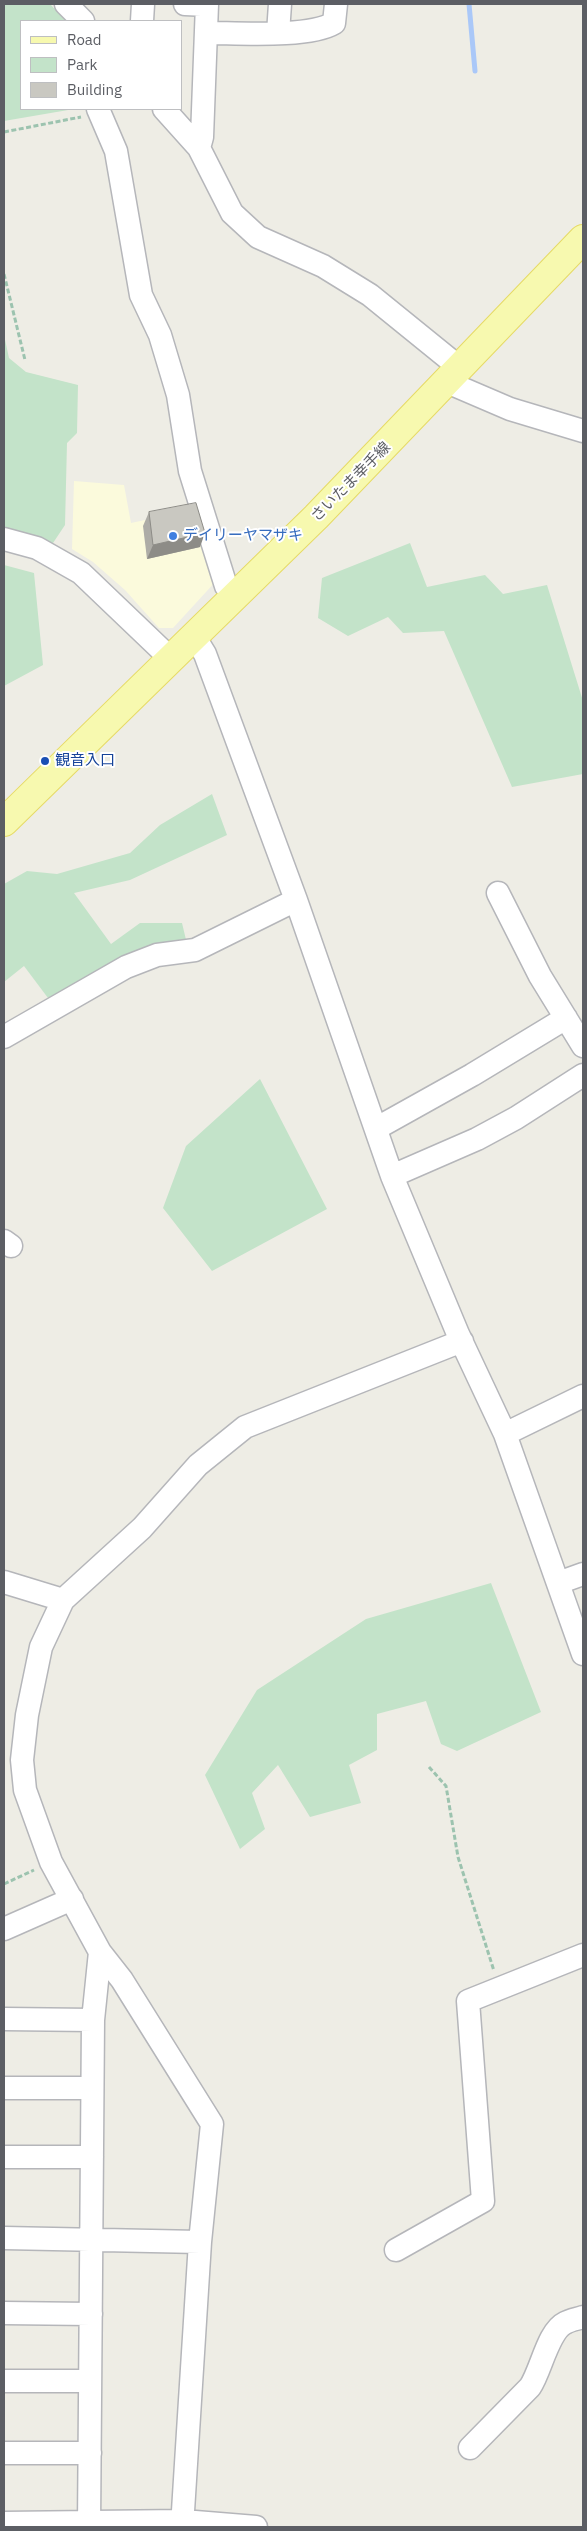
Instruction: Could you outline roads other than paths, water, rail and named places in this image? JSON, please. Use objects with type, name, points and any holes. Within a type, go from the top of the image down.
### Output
[{"type":"main road","name":"さいたま幸手線","points":[[4,822],[316,517],[583,239]]},
{"type":"street","points":[[142,20],[143,4]]},
{"type":"street","points":[[185,4],[207,4],[202,137],[199,148]]},
{"type":"street","points":[[278,33],[280,4]]},
{"type":"street","points":[[207,33],[278,33],[326,28],[334,23],[336,4]]},
{"type":"street","points":[[165,110],[199,148],[232,213],[258,238],[323,266],[370,295],[453,375],[510,409],[583,431]]},
{"type":"street","points":[[98,111],[116,151],[140,294],[160,335],[178,395],[190,471],[226,586],[234,597]]},
{"type":"street","points":[[4,540],[37,548],[81,573],[172,658]]},
{"type":"street","points":[[194,636],[205,654],[296,900],[377,1128],[392,1176],[462,1341],[505,1434],[583,1654]]},
{"type":"street","points":[[498,893],[540,976],[583,1046]]},
{"type":"street","points":[[4,1037],[126,967],[157,955],[195,950],[296,900]]},
{"type":"street","points":[[377,1128],[472,1075],[566,1018]]},
{"type":"street","points":[[392,1176],[484,1135],[516,1118],[583,1075]]},
{"type":"street","points":[[182,2524],[200,2242],[212,2124],[122,1980],[100,1952],[50,1862],[25,1790],[22,1760],[27,1715],[42,1647],[63,1600],[142,1528],[198,1465],[246,1427],[462,1341]]},
{"type":"street","points":[[505,1434],[583,1396]]},
{"type":"street","points":[[558,1583],[583,1574]]},
{"type":"street","points":[[4,1582],[63,1600]]},
{"type":"street","points":[[4,1928],[72,1899]]},
{"type":"street","points":[[89,2526],[93,2020],[100,1952]]},
{"type":"street","points":[[396,2250],[483,2202],[468,2000],[583,1955]]},
{"type":"street","points":[[4,2020],[93,2020]]},
{"type":"street","points":[[4,2088],[92,2088]]},
{"type":"street","points":[[4,2157],[92,2157]]},
{"type":"street","points":[[4,2238],[200,2242]]},
{"type":"street","points":[[4,2313],[91,2314]]},
{"type":"street","points":[[470,2448],[530,2388],[537,2377],[553,2335],[563,2323],[583,2317]]},
{"type":"street","points":[[4,2381],[90,2381]]},
{"type":"street","points":[[4,2453],[90,2453]]},
{"type":"street","points":[[4,2523],[89,2526],[182,2524],[256,2527]]},
{"type":"waterway","points":[[469,4],[475,71]]},
{"type":"place","name":"デイリーヤマザキ","points":[[173,536]]},
{"type":"place","name":"観音入口","points":[[45,761]]}]
